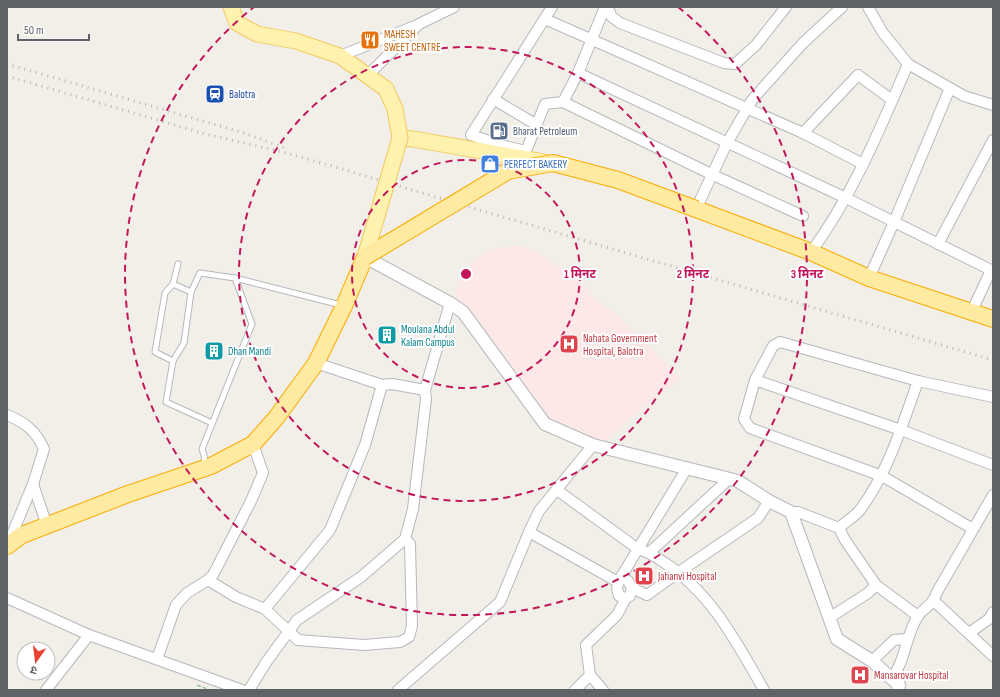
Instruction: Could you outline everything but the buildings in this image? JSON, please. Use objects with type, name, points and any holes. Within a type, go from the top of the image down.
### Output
[{"type":"highway","points":[[7,546],[22,535],[128,494],[205,468],[253,444],[276,418],[316,363],[344,306],[365,257],[508,171],[553,163],[618,180],[811,252],[869,278],[971,313],[993,319]]},
{"type":"main road","points":[[231,7],[237,23],[257,34],[296,40],[340,56],[368,75],[386,90],[395,110],[400,138],[365,257]]},
{"type":"main road","points":[[400,138],[553,163]]},
{"type":"street","points":[[340,56],[419,24],[454,7]]},
{"type":"street","points":[[552,7],[471,135],[526,151],[545,104],[563,102],[711,174],[803,216]]},
{"type":"street","points":[[563,102],[578,74],[605,7]]},
{"type":"street","points":[[608,7],[611,16],[620,23],[724,63],[735,64],[756,45],[786,7]]},
{"type":"street","points":[[696,209],[711,174],[752,100],[803,43],[842,7]]},
{"type":"street","points":[[868,7],[883,33],[908,64],[964,96],[993,105]]},
{"type":"street","points":[[544,19],[803,133],[863,164]]},
{"type":"street","points":[[368,75],[419,24]]},
{"type":"street","points":[[811,252],[846,198],[908,64]]},
{"type":"street","points":[[578,74],[846,198],[992,271],[971,313]]},
{"type":"street","points":[[803,133],[858,75],[892,100]]},
{"type":"street","points":[[869,278],[950,88]]},
{"type":"street","points":[[493,99],[537,125]]},
{"type":"street","points":[[938,244],[993,140]]},
{"type":"street","points":[[365,257],[450,303],[463,312],[545,424],[593,445],[738,481],[769,501],[791,512],[798,512],[839,528],[844,540],[876,585],[918,616]]},
{"type":"street","points":[[249,690],[267,661],[297,620],[361,577],[405,539],[413,509],[426,399],[425,390],[450,303]]},
{"type":"street","points":[[973,529],[882,476],[750,428],[744,419],[755,380],[773,346],[780,342],[918,381],[993,397]]},
{"type":"street","points":[[316,363],[382,385],[392,384],[425,390]]},
{"type":"street","points":[[755,380],[900,430],[993,465]]},
{"type":"street","points":[[839,528],[859,511],[882,476],[918,381]]},
{"type":"street","points":[[265,609],[330,530],[365,445],[382,385]]},
{"type":"street","points":[[7,415],[16,419],[33,431],[44,448],[33,484],[7,546]]},
{"type":"street","points":[[157,659],[176,605],[187,593],[214,575],[251,502],[262,473],[253,444]]},
{"type":"street","points":[[398,690],[500,602],[539,511],[593,445]]},
{"type":"street","points":[[626,598],[620,596],[617,587],[618,582],[687,468]]},
{"type":"street","points":[[650,552],[729,479]]},
{"type":"street","points":[[33,484],[47,526]]},
{"type":"street","points":[[557,490],[638,549],[650,552],[679,572],[708,600],[726,626],[764,690]]},
{"type":"street","points":[[898,686],[898,671],[906,648],[907,639],[918,616],[934,601],[937,592],[993,495]]},
{"type":"street","points":[[618,582],[625,578],[632,588],[647,595],[758,518],[769,501]]},
{"type":"street","points":[[791,512],[837,639],[872,661],[898,686]]},
{"type":"street","points":[[530,532],[618,582]]},
{"type":"street","points":[[208,580],[236,597],[265,609],[298,640],[364,645],[400,642],[409,637],[412,626],[410,544],[405,539]]},
{"type":"street","points":[[829,618],[868,593],[876,585]]},
{"type":"street","points":[[603,690],[590,675],[586,645],[617,615],[626,598],[630,596],[632,588]]},
{"type":"street","points":[[7,598],[89,635],[242,690]]},
{"type":"street","points":[[934,601],[993,656]]},
{"type":"street","points":[[969,633],[989,619],[993,612]]},
{"type":"street","points":[[46,690],[89,635]]},
{"type":"street","points":[[872,661],[894,640],[907,639]]},
{"type":"street","points":[[576,690],[590,675]]},
{"type":"lane","points":[[173,361],[155,352],[165,293],[173,284],[178,264]]},
{"type":"lane","points":[[212,422],[166,402],[173,361],[184,343],[191,292],[200,273],[235,278],[344,306]]},
{"type":"lane","points":[[205,468],[202,449],[252,324],[235,278]]},
{"type":"lane","points":[[173,284],[191,292]]},
{"type":"path","points":[[196,685],[210,690]]},
{"type":"shaded area","name":"Nahata Government Hospital, Balotra","points":[[519,245],[534,251],[572,275],[588,289],[586,293],[608,308],[649,346],[680,379],[602,443],[545,421],[453,302],[462,277],[474,260],[489,251],[502,247]]},
{"type":"railway","points":[[7,64],[244,133],[288,149]]},
{"type":"railway","points":[[7,76],[205,134],[283,152],[329,165],[993,360]]},
{"type":"place","name":"MAHESH SWEET CENTRE","points":[[370,40]]},
{"type":"place","name":"Balotra","points":[[215,94]]},
{"type":"place","name":"Bharat Petroleum","points":[[499,131]]},
{"type":"place","name":"PERFECT BAKERY","points":[[490,164]]},
{"type":"place","name":"Moulana Abdul Kalam Campus","points":[[387,335]]},
{"type":"place","name":"Nahata Government Hospital, Balotra","points":[[569,344]]},
{"type":"place","name":"Dhan Mandi","points":[[214,351]]},
{"type":"place","name":"Jahanvi Hospital","points":[[644,576]]},
{"type":"place","name":"Mansarovar Hospital","points":[[860,675]]}]
